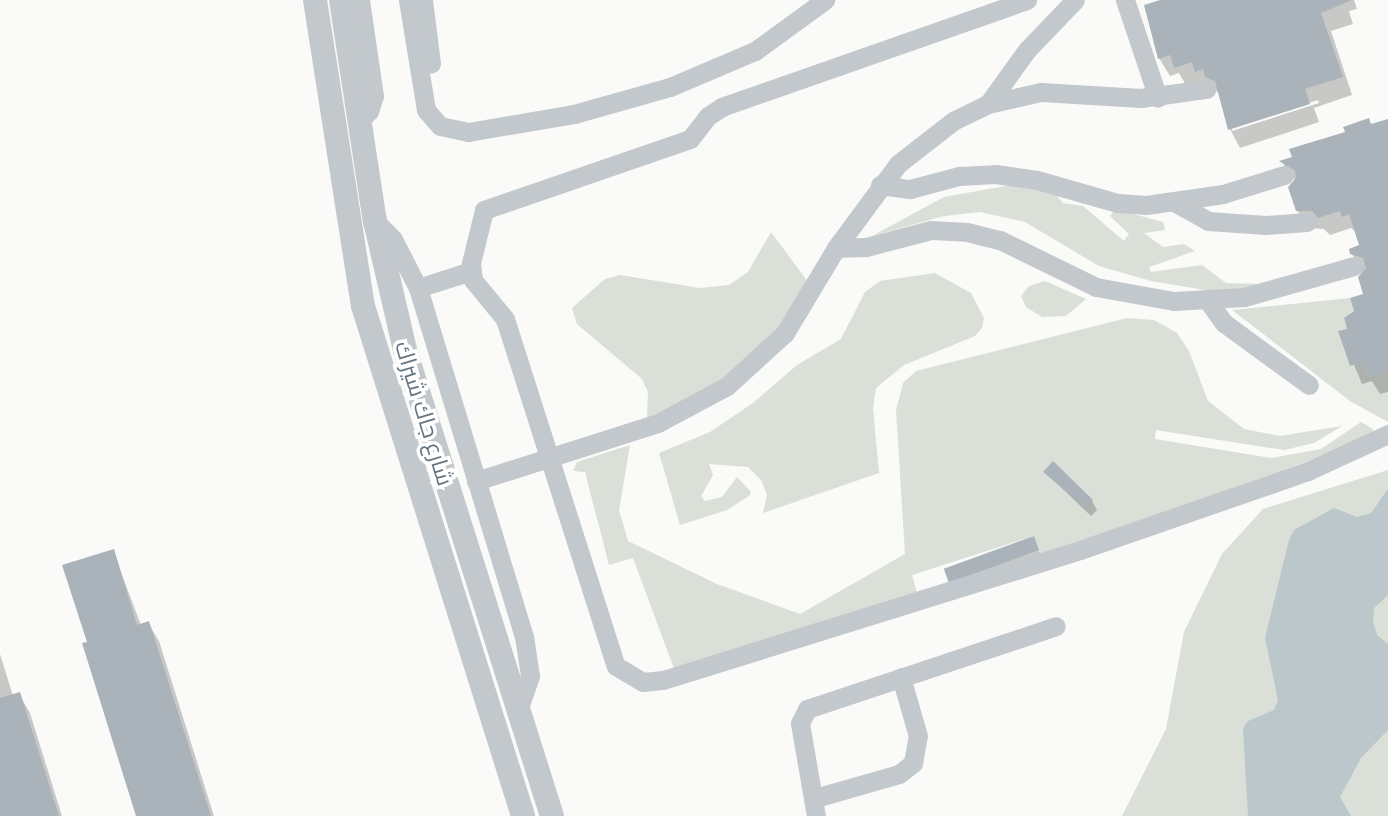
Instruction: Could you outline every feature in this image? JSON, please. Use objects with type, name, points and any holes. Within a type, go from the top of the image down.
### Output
[{"type":"street","name":"شارع جاك شيراك","points":[[315,0],[363,306],[523,816]]},
{"type":"street","name":"شارع جاك شيراك","points":[[341,0],[375,221],[405,350],[552,816]]},
{"type":"street","points":[[358,122],[369,111],[374,96],[360,0]]},
{"type":"street","points":[[408,0],[426,110],[434,122],[446,128],[468,132],[606,107],[670,87],[755,51],[825,0]]},
{"type":"street","points":[[423,0],[435,98],[446,128]]},
{"type":"street","points":[[1027,0],[715,110],[690,139],[488,206],[481,215],[471,271],[477,288],[505,319],[611,657],[624,674],[653,682],[1093,545],[1308,471],[1388,435]]},
{"type":"street","points":[[988,104],[1027,50],[1075,0]]},
{"type":"street","points":[[1125,0],[1158,98]]},
{"type":"street","points":[[476,481],[657,422],[727,386],[785,333],[836,248],[880,185],[933,133],[988,104],[1041,92],[1158,98],[1206,89]]},
{"type":"street","points":[[880,185],[910,189],[959,176],[995,174],[1049,183],[1118,203],[1174,202],[1223,194],[1284,175]]},
{"type":"street","points":[[1174,202],[1208,221],[1266,225],[1307,222]]},
{"type":"street","points":[[375,221],[393,239],[418,288],[530,658],[530,676],[518,710]]},
{"type":"street","points":[[836,248],[866,247],[931,230],[967,232],[1000,240],[1096,287],[1148,298],[1208,301],[1263,292],[1354,266]]},
{"type":"street","points":[[418,288],[471,271]]},
{"type":"street","points":[[1208,301],[1224,323],[1309,386]]},
{"type":"street","points":[[901,677],[918,736],[913,763],[898,774],[816,807],[800,723],[804,712],[901,677],[1056,626]]},
{"type":"shaded area","points":[[1017,184],[1052,190],[1063,203],[1083,206],[1124,241],[1129,234],[1110,216],[1115,209],[1163,222],[1165,230],[1144,233],[1163,247],[1184,244],[1195,251],[1149,267],[1151,272],[1202,265],[1226,283],[1264,284],[1245,291],[1211,291],[1151,281],[1099,266],[1025,222],[980,212],[944,216],[872,236],[944,197]]},
{"type":"shaded area","points":[[771,232],[808,282],[778,335],[734,377],[647,419],[648,392],[642,379],[577,324],[572,308],[605,279],[620,275],[700,288],[729,285],[748,272]]},
{"type":"shaded area","points":[[935,273],[971,293],[984,318],[982,328],[975,336],[904,365],[876,388],[873,408],[879,473],[763,513],[767,495],[761,480],[748,467],[709,464],[713,475],[701,496],[705,501],[722,497],[737,477],[751,492],[727,510],[680,525],[659,453],[710,432],[753,403],[797,365],[841,339],[865,292],[880,281]]},
{"type":"shaded area","points":[[1045,281],[1086,299],[1066,316],[1042,317],[1026,307],[1021,296],[1029,286]]},
{"type":"shaded area","points":[[1350,298],[1354,311],[1344,318],[1347,329],[1339,332],[1350,366],[1363,362],[1368,377],[1388,370],[1388,422],[1350,401],[1232,310]]},
{"type":"shaded area","points":[[1127,318],[1154,320],[1177,333],[1189,351],[1208,401],[1244,429],[1280,436],[1342,426],[1314,443],[1284,450],[1156,430],[1155,439],[1271,458],[1321,449],[1361,422],[1373,429],[1374,437],[1042,558],[1034,536],[912,575],[918,597],[676,674],[633,558],[609,565],[585,472],[573,471],[577,462],[630,445],[619,510],[628,541],[717,584],[800,614],[905,554],[896,410],[903,383],[916,371]]},
{"type":"shaded area","points":[[1388,470],[1388,816],[1122,816],[1166,729],[1184,632],[1222,554],[1263,509]]},
{"type":"shaded area","points":[[1388,489],[1388,595],[1374,608],[1373,622],[1377,635],[1388,644],[1388,730],[1361,758],[1340,797],[1351,816],[1248,816],[1243,728],[1248,721],[1274,710],[1278,700],[1265,638],[1289,540],[1294,530],[1334,508],[1357,517],[1371,513]]},
{"type":"building","points":[[1160,0],[1352,0],[1321,13],[1343,77],[1305,89],[1310,104],[1228,130],[1215,81],[1205,77],[1203,69],[1195,72],[1192,62],[1174,68],[1170,55],[1158,59],[1144,5]]},
{"type":"building","points":[[1369,118],[1371,124],[1388,119],[1388,370],[1368,377],[1363,362],[1350,366],[1338,331],[1347,329],[1344,318],[1354,311],[1350,298],[1363,294],[1358,277],[1366,268],[1363,258],[1350,254],[1349,249],[1359,245],[1349,214],[1342,217],[1340,211],[1318,218],[1312,211],[1296,211],[1288,187],[1296,178],[1295,171],[1279,161],[1292,157],[1289,149],[1345,132],[1343,127]]},
{"type":"building","points":[[1053,461],[1093,500],[1086,508],[1043,472]]},
{"type":"building","points":[[1034,536],[1039,550],[949,583],[944,569]]},
{"type":"building","points":[[114,549],[137,625],[149,621],[211,816],[136,816],[82,643],[87,642],[62,565]]},
{"type":"building","points":[[20,692],[59,816],[0,816],[0,698]]}]
